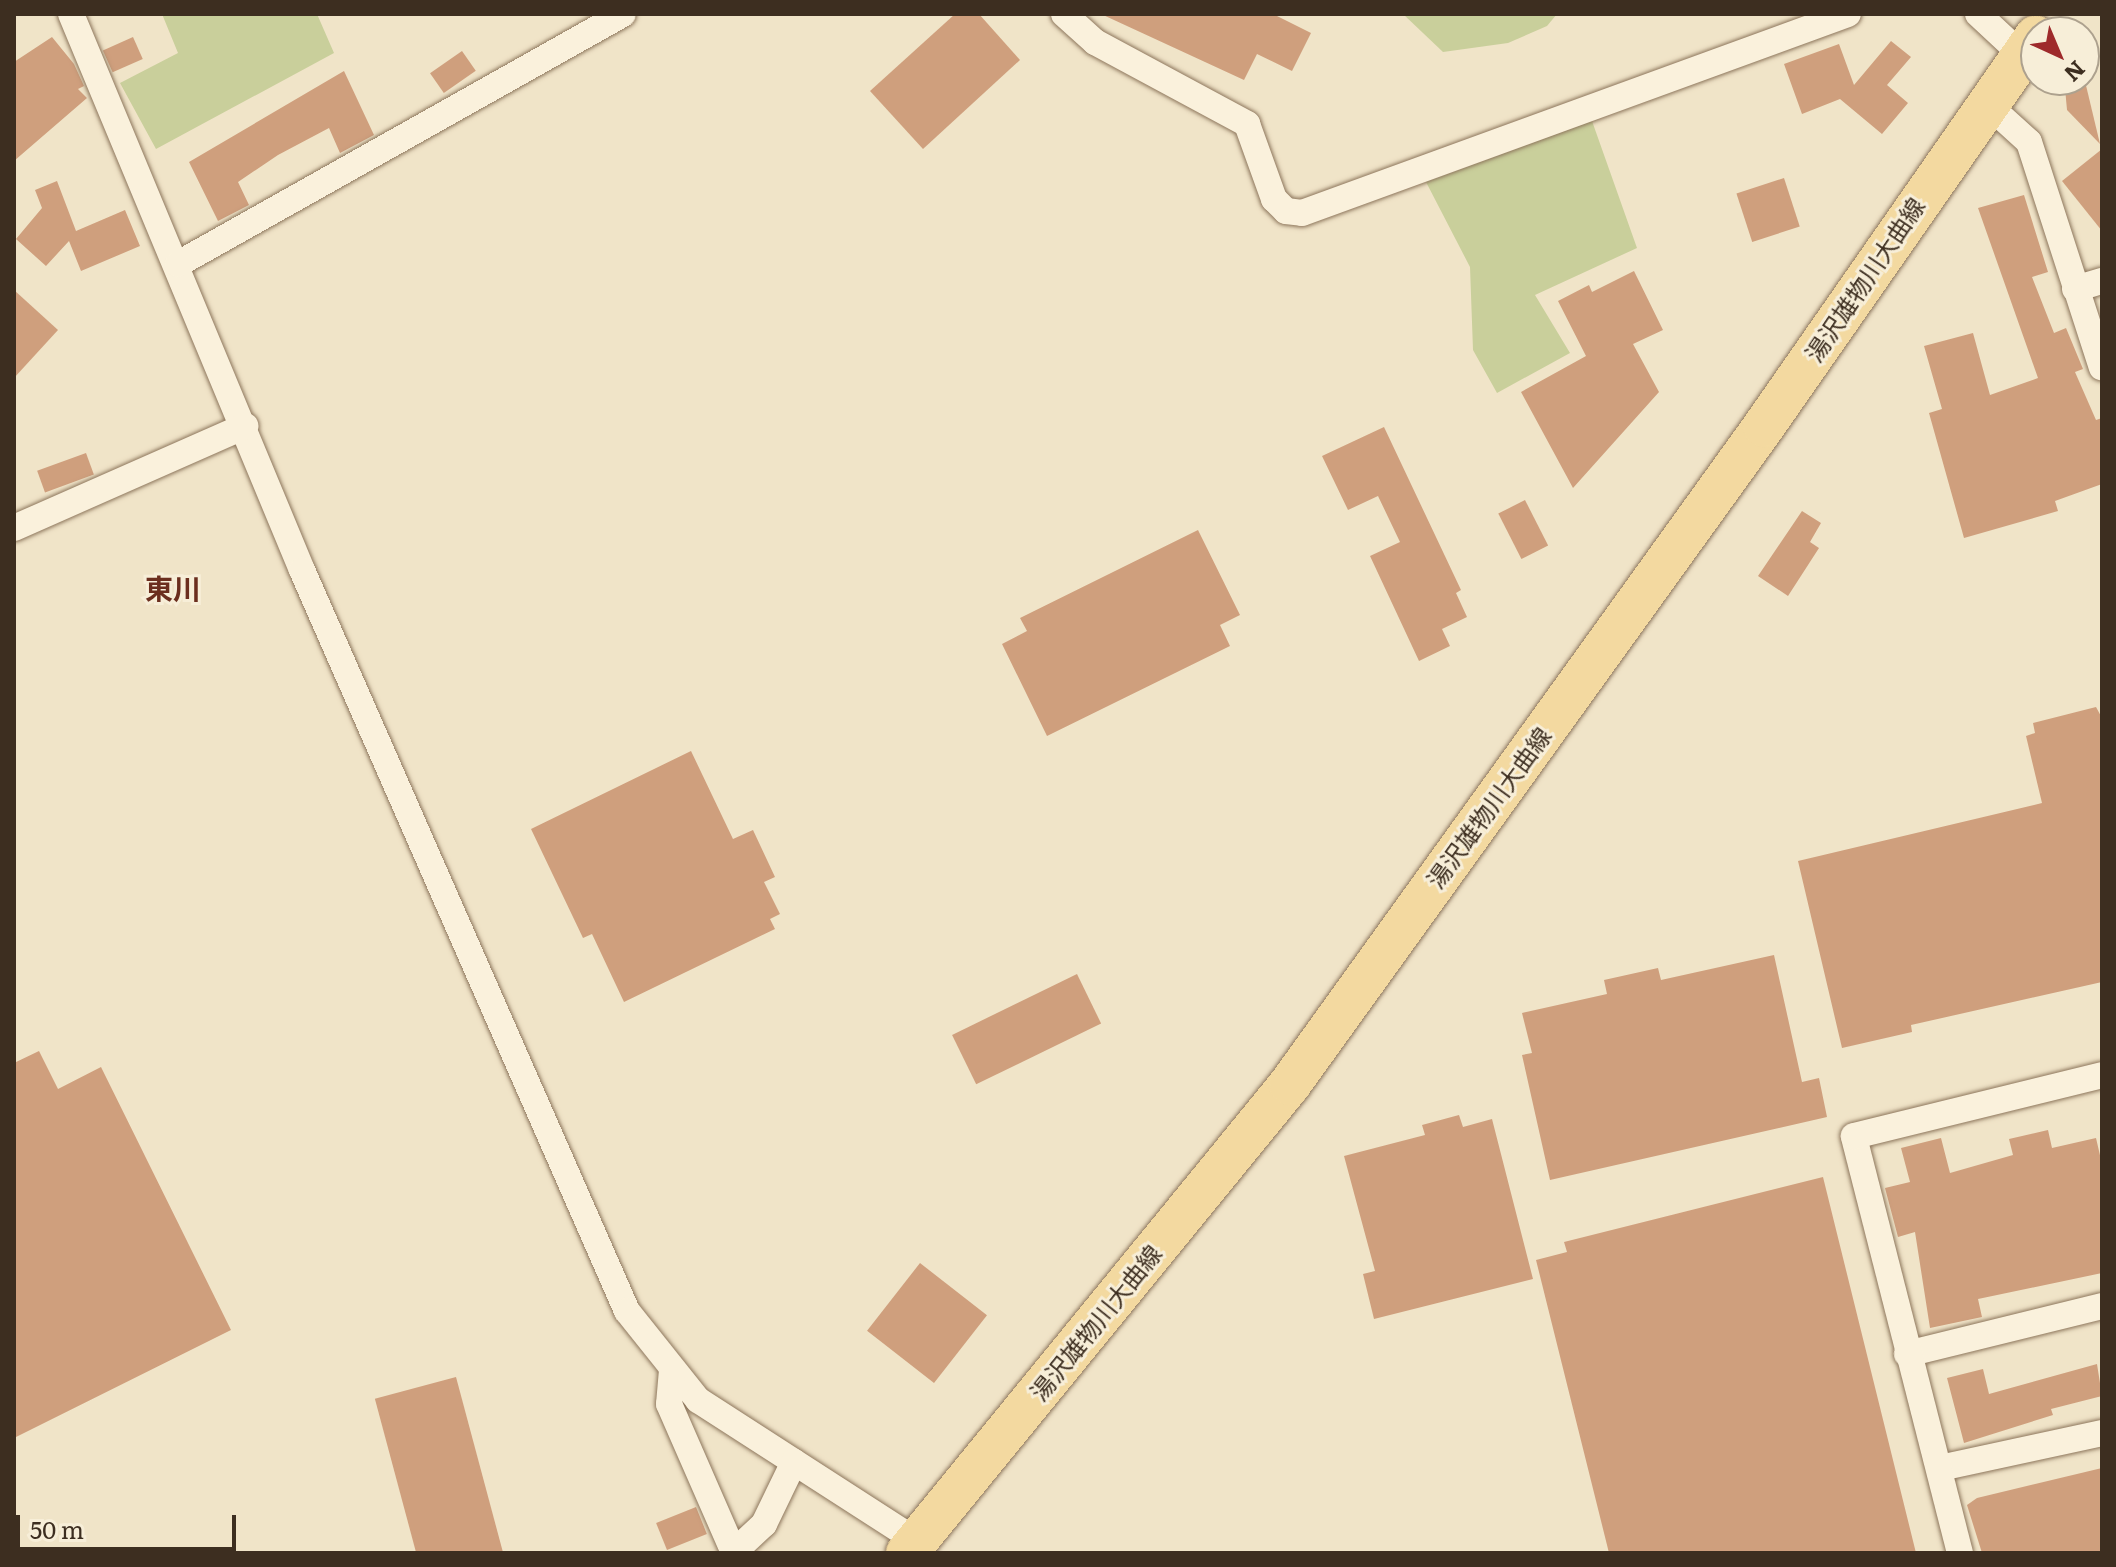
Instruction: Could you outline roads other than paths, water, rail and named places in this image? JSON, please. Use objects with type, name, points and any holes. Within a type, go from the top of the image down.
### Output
[{"type":"main road","name":"湯沢雄物川大曲線","points":[[912,1547],[1290,1084],[1764,426],[1985,102],[2020,56]]},
{"type":"street","points":[[71,14],[178,264],[302,570],[627,1311],[698,1400],[794,1462],[912,1547]]},
{"type":"street","points":[[178,264],[623,14]]},
{"type":"street","points":[[1064,14],[1095,42],[1247,124],[1274,199],[1286,211],[1302,213],[1848,14]]},
{"type":"street","points":[[1978,14],[2020,34]]},
{"type":"street","points":[[1985,102],[2029,142],[2102,368]]},
{"type":"street","points":[[2075,289],[2102,281]]},
{"type":"street","points":[[14,528],[245,426]]},
{"type":"street","points":[[1960,1553],[1854,1136],[2102,1075]]},
{"type":"street","points":[[1907,1354],[2102,1306]]},
{"type":"street","points":[[672,1370],[669,1404],[734,1553],[764,1524],[794,1462]]},
{"type":"street","points":[[1940,1468],[2102,1433]]},
{"type":"district","name":"東川","points":[[173,587]]}]
